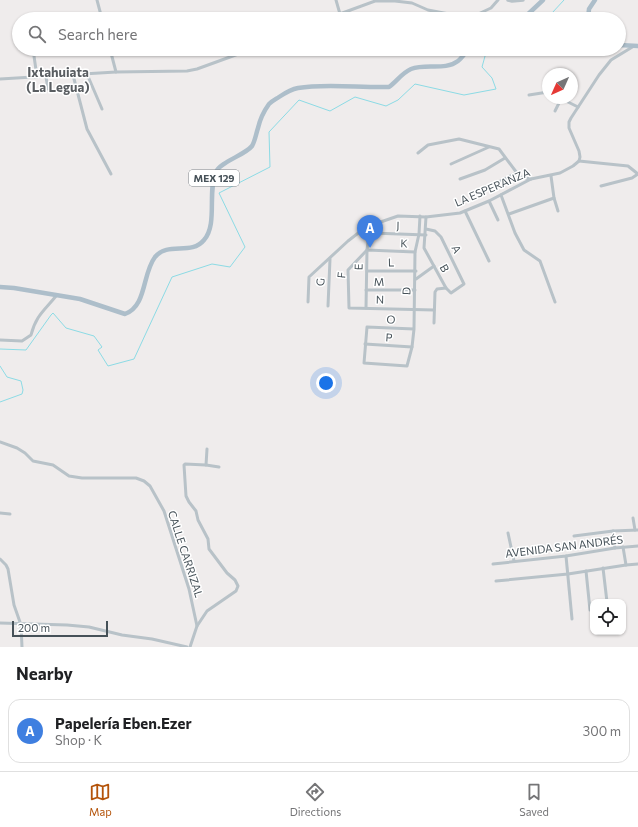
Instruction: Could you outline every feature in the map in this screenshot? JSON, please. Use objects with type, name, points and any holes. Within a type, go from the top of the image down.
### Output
[{"type":"main road","points":[[530,12],[542,0]]},
{"type":"main road","points":[[589,12],[595,0]]},
{"type":"main road","points":[[626,45],[636,46]]},
{"type":"main road","name":"MEX 129","points":[[0,288],[14,288],[80,299],[125,314],[132,312],[140,297],[150,264],[155,256],[161,251],[169,248],[191,248],[197,246],[205,240],[209,232],[211,222],[211,195],[216,171],[252,146],[262,116],[270,102],[298,88],[328,86],[389,87],[401,75],[412,69],[450,65],[459,61],[463,56]]},
{"type":"street","points":[[97,0],[100,12]]},
{"type":"street","points":[[336,0],[339,12]]},
{"type":"street","points":[[482,12],[491,8],[498,0]]},
{"type":"street","points":[[508,0],[523,0]]},
{"type":"street","points":[[345,12],[375,1],[395,1],[412,3],[428,10],[438,12]]},
{"type":"street","points":[[626,52],[636,46]]},
{"type":"street","points":[[34,56],[37,77]]},
{"type":"street","points":[[112,56],[116,72]]},
{"type":"street","points":[[0,79],[116,72],[178,72],[192,70],[232,56]]},
{"type":"street","points":[[601,186],[632,178],[638,174],[628,166],[579,161],[579,151],[569,128],[569,122],[599,75],[611,60],[618,56]]},
{"type":"street","points":[[87,74],[102,109]]},
{"type":"street","points":[[73,75],[87,129],[111,174]]},
{"type":"street","points":[[46,76],[48,89]]},
{"type":"street","points":[[529,95],[542,93]]},
{"type":"street","points":[[555,111],[558,104]]},
{"type":"street","points":[[572,104],[578,107]]},
{"type":"street","points":[[418,153],[428,145],[459,140],[499,149],[520,177],[531,179]]},
{"type":"street","points":[[451,164],[489,147]]},
{"type":"street","points":[[460,179],[485,170],[506,158]]},
{"type":"street","name":"LA ESPERANZA","points":[[308,302],[310,277],[348,240],[366,227],[398,216],[426,217],[460,213],[489,201],[531,179],[560,173],[579,161]]},
{"type":"street","points":[[471,196],[516,173]]},
{"type":"street","points":[[551,176],[554,198],[558,211]]},
{"type":"street","points":[[501,195],[515,233],[524,250],[540,261],[555,302]]},
{"type":"street","points":[[509,214],[554,198]]},
{"type":"street","points":[[489,201],[498,220]]},
{"type":"street","points":[[465,211],[489,262]]},
{"type":"street","name":"D","points":[[365,344],[364,363],[407,366],[412,347],[414,329],[416,279],[415,252],[419,234],[420,216]]},
{"type":"street","points":[[426,217],[426,235]]},
{"type":"street","points":[[366,227],[369,234]]},
{"type":"street","name":"A","points":[[426,229],[435,232],[441,237],[464,284]]},
{"type":"street","name":"J","points":[[369,234],[426,235]]},
{"type":"street","name":"E","points":[[366,308],[367,250],[369,234]]},
{"type":"street","name":"B","points":[[426,235],[424,248],[446,288],[452,293],[464,284]]},
{"type":"street","name":"K","points":[[367,250],[415,252]]},
{"type":"street","name":"F","points":[[350,308],[348,270],[367,250]]},
{"type":"street","name":"G","points":[[328,306],[330,259]]},
{"type":"street","points":[[416,279],[434,266]]},
{"type":"street","name":"L","points":[[367,271],[416,271]]},
{"type":"street","points":[[434,323],[435,292],[437,289],[446,288]]},
{"type":"street","name":"M","points":[[366,290],[415,290]]},
{"type":"street","points":[[0,340],[22,341],[31,335],[38,316],[56,296]]},
{"type":"street","name":"N","points":[[350,308],[434,310]]},
{"type":"street","name":"O","points":[[365,344],[366,326],[414,329]]},
{"type":"street","name":"P","points":[[365,344],[412,347]]},
{"type":"street","name":"CALLE CARRIZAL","points":[[0,442],[17,448],[33,461],[53,465],[69,476],[82,478],[136,478],[150,486],[164,511],[189,589],[196,626],[189,647]]},
{"type":"street","points":[[206,465],[207,449]]},
{"type":"street","points":[[196,626],[207,611],[236,592],[238,586],[235,580],[227,573],[208,548],[208,539],[198,520],[196,511],[188,502],[186,496],[185,464],[206,465],[219,468]]},
{"type":"street","points":[[0,513],[10,514]]},
{"type":"street","points":[[574,536],[613,531],[636,530],[633,518]]},
{"type":"street","points":[[613,531],[615,548]]},
{"type":"street","points":[[508,533],[514,561]]},
{"type":"street","name":"AVENIDA SAN ANDRÉS","points":[[493,564],[638,546]]},
{"type":"street","points":[[623,547],[626,565]]},
{"type":"street","points":[[566,556],[572,619]]},
{"type":"street","points":[[0,559],[6,564],[8,569],[14,606],[21,625],[22,647]]},
{"type":"street","points":[[496,581],[568,574],[638,564]]},
{"type":"street","points":[[603,568],[607,599]]},
{"type":"street","points":[[586,571],[590,610]]},
{"type":"street","points":[[0,623],[88,627],[122,635],[138,636],[174,645],[189,647]]},
{"type":"waterway","points":[[553,12],[564,0]]},
{"type":"waterway","points":[[0,349],[26,350],[53,313],[66,328],[94,336],[102,347],[98,350],[108,366],[134,359],[172,277],[212,264],[230,267],[245,247],[219,193],[270,167],[269,132],[299,100],[330,111],[355,97],[386,106],[398,100],[415,84],[464,95],[496,89],[492,78],[482,67],[485,56]]},
{"type":"waterway","points":[[0,366],[7,377],[21,381],[23,390],[22,394],[0,402]]},
{"type":"place","name":"Papelería Eben.Ezer","points":[[370,248]]},
{"type":"district","name":"Ixtahuiata (La Legua)","points":[[58,80]]}]
